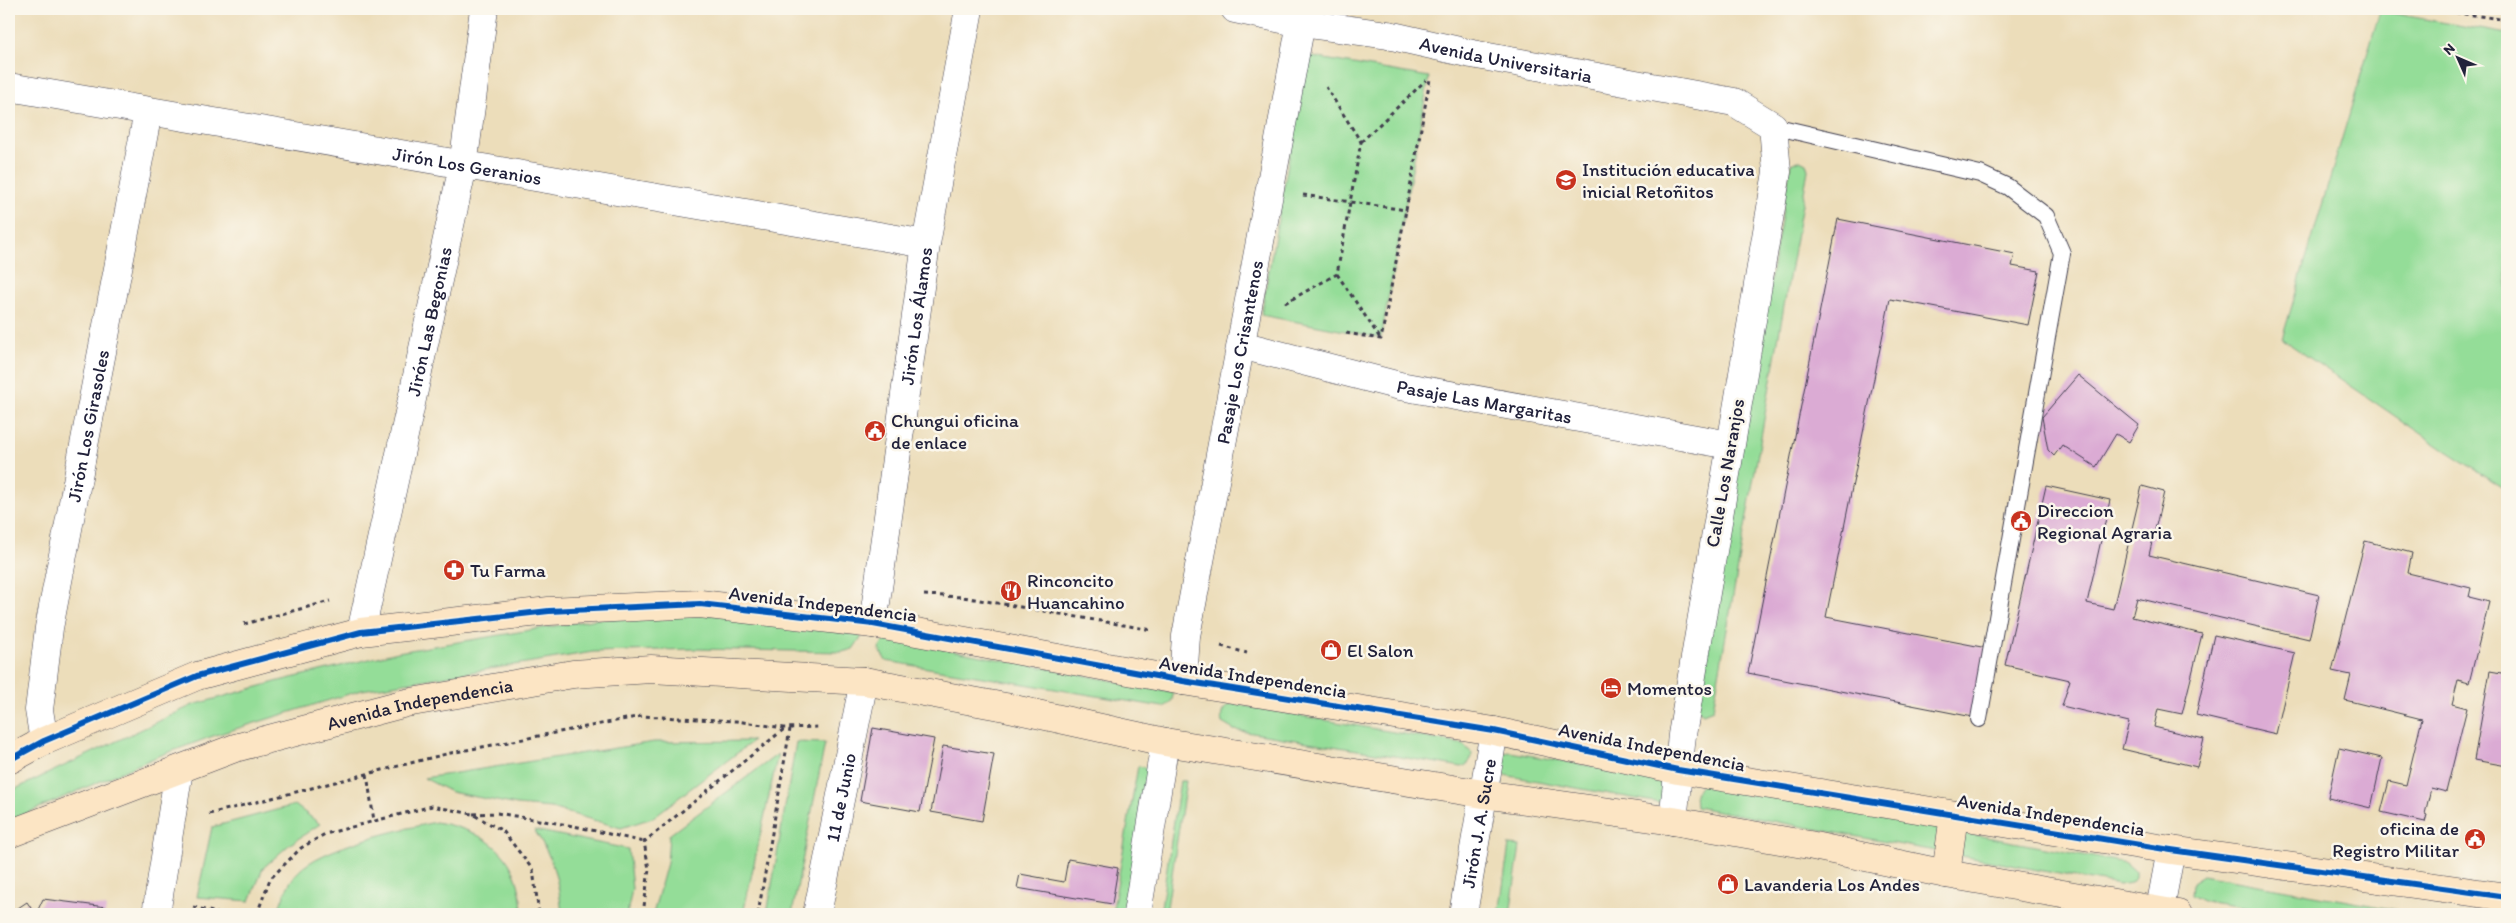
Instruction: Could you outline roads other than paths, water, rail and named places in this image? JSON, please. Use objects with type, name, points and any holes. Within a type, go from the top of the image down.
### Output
[{"type":"street","name":"Jirón Las Begonias","points":[[361,632],[463,166],[484,9]]},
{"type":"street","name":"Jirón Los Álamos","points":[[873,624],[926,244],[970,9]]},
{"type":"street","name":"Avenida Universitaria","points":[[1235,9],[1301,23],[1388,36],[1472,54],[1734,102],[1772,126]]},
{"type":"street","name":"Pasaje Los Crisantenos","points":[[1183,681],[1186,636],[1301,23]]},
{"type":"street","name":"Jirón Los Geranios","points":[[9,87],[926,244]]},
{"type":"street","name":"Jirón Los Girasoles","points":[[44,740],[39,710],[49,628],[148,112]]},
{"type":"street","name":"Calle Los Naranjos","points":[[1673,821],[1678,770],[1730,445],[1777,172],[1772,126]]},
{"type":"street","name":"Pasaje Las Margaritas","points":[[1241,345],[1400,386],[1730,445]]},
{"type":"street","name":"Avenida Independencia","points":[[9,760],[44,740],[197,676],[361,632],[549,611],[700,604],[873,624],[1183,681],[1494,731],[1678,770],[2504,903]]},
{"type":"street","name":"Avenida Independencia","points":[[9,834],[235,748],[406,703],[572,674],[651,669],[864,681],[1004,707],[1165,742],[1483,794],[1673,821],[1946,874],[2165,913]]},
{"type":"street","name":"11 de Junio","points":[[817,914],[864,681]]},
{"type":"street","name":"Jirón J. A. Sucre","points":[[1463,914],[1494,731]]},
{"type":"street","points":[[1137,914],[1165,742]]},
{"type":"street","points":[[156,914],[179,770]]},
{"type":"street","points":[[1946,874],[1954,814]]},
{"type":"street","points":[[2165,913],[2170,850]]},
{"type":"lane","points":[[1772,126],[1980,174],[2008,187],[2046,216],[2062,253],[1979,719]]},
{"type":"place","name":"Institución educativa inicial Retoñitos","points":[[1566,180]]},
{"type":"place","name":"Chungui oficina de enlace","points":[[875,431]]},
{"type":"place","name":"Direccion Regional Agraria","points":[[2021,521]]},
{"type":"place","name":"Tu Farma","points":[[454,570]]},
{"type":"place","name":"Rinconcito Huancahino","points":[[1011,591]]},
{"type":"place","name":"El Salon","points":[[1331,650]]},
{"type":"place","name":"Momentos","points":[[1611,688]]},
{"type":"place","name":"oficina de Registro Militar","points":[[2475,839]]},
{"type":"place","name":"Lavanderia Los Andes","points":[[1728,884]]}]
